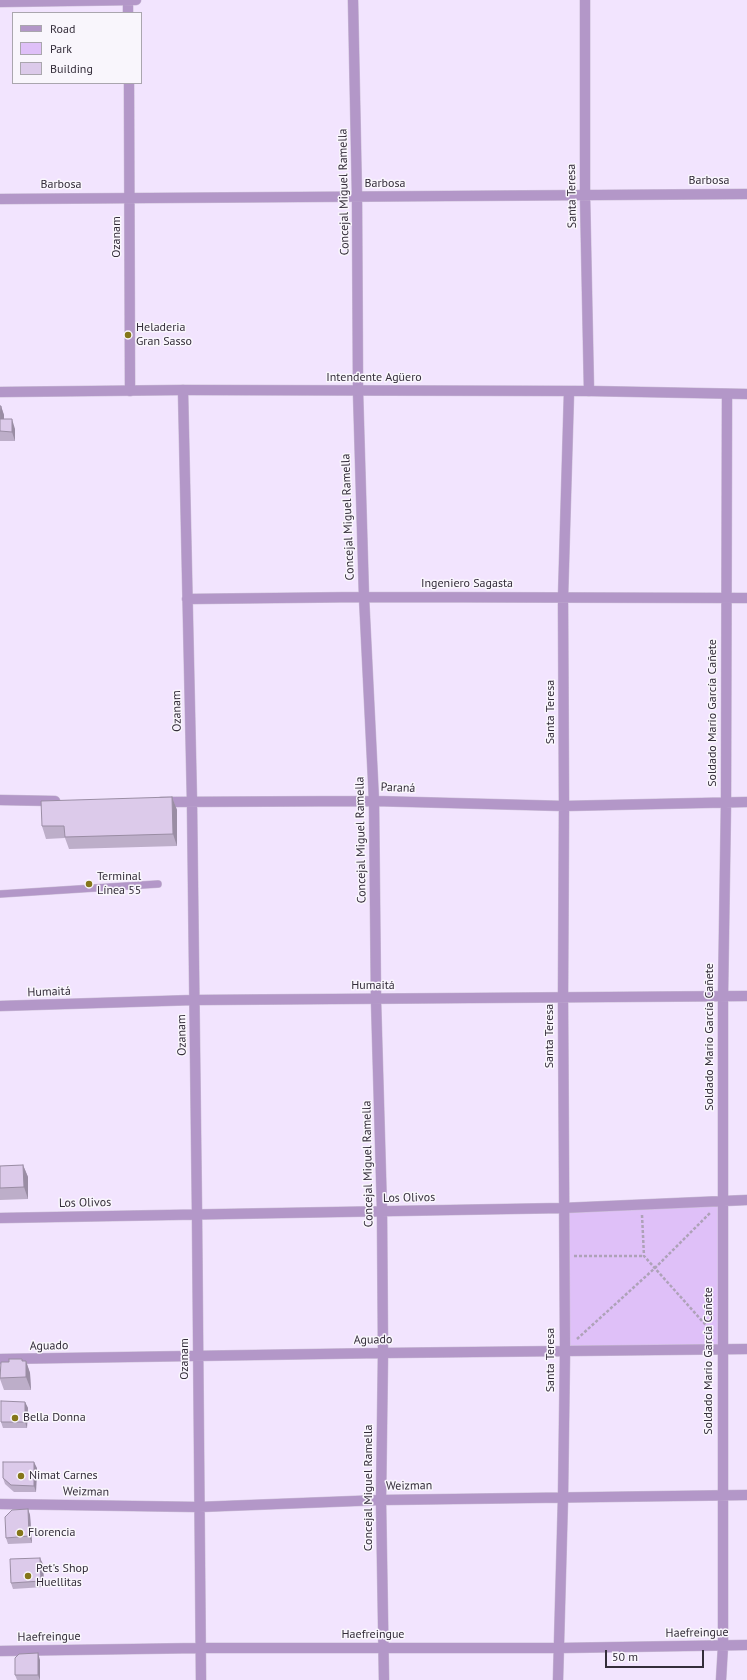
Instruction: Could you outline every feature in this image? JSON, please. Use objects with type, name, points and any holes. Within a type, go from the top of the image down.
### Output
[{"type":"street","points":[[128,0],[128,12]]},
{"type":"street","points":[[0,2],[136,0]]},
{"type":"street","name":"Concejal Miguel Ramella","points":[[353,0],[357,197],[358,392],[364,597],[374,800],[376,1000],[382,1211],[383,1353],[381,1500],[384,1680]]},
{"type":"street","name":"Santa Teresa","points":[[585,0],[585,195],[589,392]]},
{"type":"street","name":"Ozanam","points":[[129,84],[130,391]]},
{"type":"street","name":"Barbosa","points":[[0,199],[747,194]]},
{"type":"street","name":"Ozanam","points":[[183,390],[192,803],[201,1680]]},
{"type":"street","name":"Intendente Agüero","points":[[0,392],[183,390],[747,394]]},
{"type":"street","name":"Santa Teresa","points":[[558,1680],[560,1648],[565,1351],[563,1208],[563,598],[569,392]]},
{"type":"street","name":"Soldado Mario García Cañete","points":[[721,1680],[727,394]]},
{"type":"street","name":"Ingeniero Sagasta","points":[[187,599],[364,597],[747,598]]},
{"type":"street","points":[[0,800],[64,801]]},
{"type":"street","name":"Paraná","points":[[152,802],[192,803],[374,800],[564,806],[747,802]]},
{"type":"street","name":"Humaitá","points":[[0,1006],[194,1000],[376,1000],[747,996]]},
{"type":"street","name":"Los Olivos","points":[[0,1218],[563,1208],[747,1200]]},
{"type":"street","name":"Aguado","points":[[0,1359],[565,1351],[722,1346],[747,1349]]},
{"type":"street","name":"Weizman","points":[[0,1504],[199,1507],[381,1500],[747,1495]]},
{"type":"street","name":"Haefreingue","points":[[0,1651],[200,1648],[560,1648],[747,1645]]},
{"type":"lane","points":[[0,894],[158,884]]},
{"type":"path","points":[[565,1351],[655,1268],[723,1200]]},
{"type":"path","points":[[642,1204],[644,1256],[722,1346]]},
{"type":"path","points":[[564,1256],[644,1256]]},
{"type":"green space","points":[[723,1200],[722,1350],[565,1351],[563,1208]]},
{"type":"building","points":[[0,419],[12,419],[12,432],[0,431]]},
{"type":"building","points":[[172,797],[173,834],[65,837],[64,826],[42,826],[41,801]]},
{"type":"building","points":[[23,1165],[24,1187],[0,1188],[0,1166]]},
{"type":"building","points":[[9,1359],[22,1359],[22,1361],[26,1361],[26,1377],[0,1378],[1,1362],[9,1362]]},
{"type":"building","name":"Bella Donna","points":[[1,1401],[25,1402],[25,1422],[1,1422]]},
{"type":"building","name":"Nimat Carnes","points":[[3,1462],[34,1462],[34,1486],[11,1485],[3,1478]]},
{"type":"building","name":"Florencia","points":[[28,1509],[29,1536],[6,1538],[5,1517],[12,1510]]},
{"type":"building","name":"Pet's Shop Huellitas","points":[[40,1558],[41,1581],[11,1583],[10,1559]]},
{"type":"building","points":[[38,1653],[38,1675],[15,1675],[15,1658],[19,1654]]},
{"type":"place","name":"Heladeria Gran Sasso","points":[[128,335]]},
{"type":"place","name":"Terminal Línea 55","points":[[89,884]]},
{"type":"place","name":"Bella Donna","points":[[15,1418]]},
{"type":"place","name":"Nimat Carnes","points":[[21,1476]]},
{"type":"place","name":"Florencia","points":[[20,1533]]},
{"type":"place","name":"Pet's Shop Huellitas","points":[[28,1576]]}]
